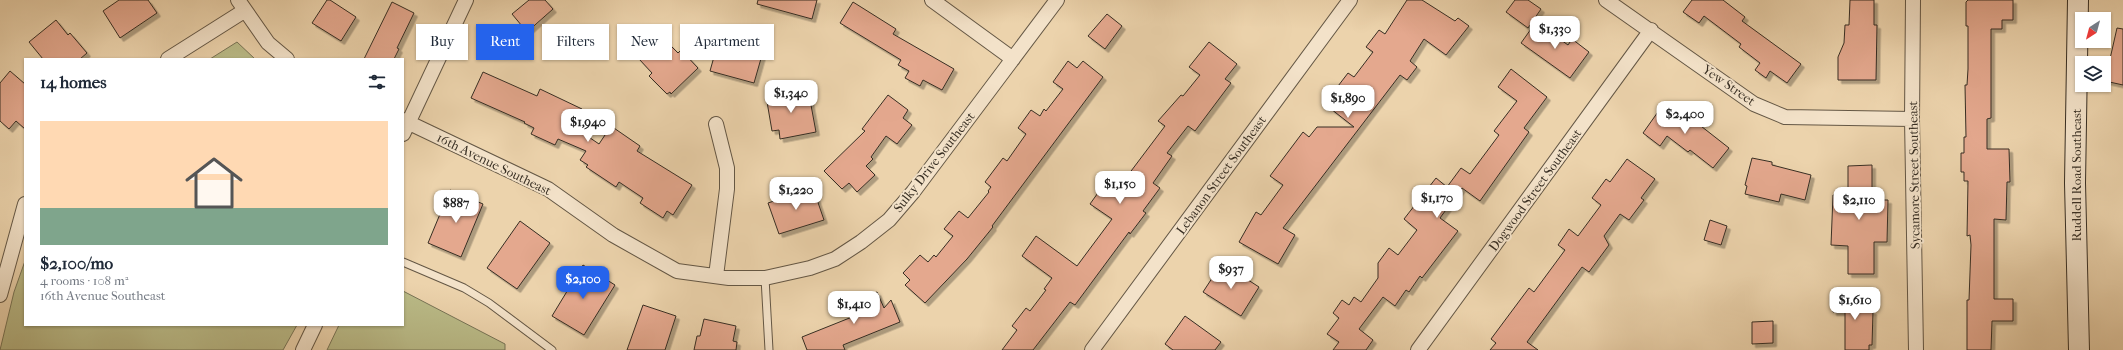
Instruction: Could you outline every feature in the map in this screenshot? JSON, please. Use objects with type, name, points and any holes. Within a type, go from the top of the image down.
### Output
[{"type":"main road","name":"Ruddell Road Southeast","points":[[2078,0],[2075,183],[2079,350]]},
{"type":"street","points":[[405,126],[466,0]]},
{"type":"street","points":[[932,0],[1013,59]]},
{"type":"street","name":"Sulky Drive Southeast","points":[[658,260],[677,271],[716,276],[765,278],[810,268],[835,259],[861,242],[889,220],[913,192],[1057,0]]},
{"type":"street","name":"Lebanon Street Southeast","points":[[1092,350],[1350,0]]},
{"type":"street","name":"Yew Street","points":[[1606,0],[1651,30],[1754,104],[1785,117],[1912,118]]},
{"type":"street","name":"Sycamore Street Southeast","points":[[1913,0],[1912,118],[1916,350]]},
{"type":"street","points":[[169,58],[241,6],[268,43],[286,58]]},
{"type":"street","name":"Dogwood Street Southeast","points":[[1418,350],[1651,30]]},
{"type":"street","points":[[716,124],[727,168],[727,188],[716,276]]},
{"type":"street","name":"16th Avenue Southeast","points":[[405,126],[548,189],[613,235],[658,260]]},
{"type":"street","points":[[0,295],[24,208]]},
{"type":"street","points":[[303,350],[314,326]]},
{"type":"lane","points":[[404,262],[464,288],[489,303],[552,350]]},
{"type":"lane","points":[[765,278],[769,350]]},
{"type":"green space","points":[[237,42],[254,58],[212,58]]},
{"type":"green space","points":[[24,264],[24,326],[296,326],[283,350],[0,350],[14,292]]},
{"type":"green space","points":[[404,292],[505,344],[505,350],[327,350],[339,326],[404,326]]},
{"type":"building","points":[[119,0],[148,0],[157,13],[120,38],[103,11]]},
{"type":"building","points":[[327,0],[330,0],[356,17],[341,41],[312,23]]},
{"type":"building","points":[[529,0],[545,0],[553,9],[534,26],[534,24],[520,24],[512,14]]},
{"type":"building","points":[[758,0],[817,0],[812,19],[757,4]]},
{"type":"building","points":[[1407,0],[1422,0],[1455,21],[1458,18],[1469,26],[1446,55],[1424,39],[1410,61],[1417,67],[1407,80],[1400,75],[1283,228],[1295,235],[1278,264],[1239,242],[1256,212],[1261,215],[1283,185],[1270,176],[1303,132],[1309,137],[1317,127],[1354,127],[1331,109],[1342,95],[1335,90],[1348,73],[1354,77],[1373,52],[1366,47],[1379,30],[1385,34]]},
{"type":"building","points":[[1515,0],[1528,0],[1541,9],[1528,28],[1506,12]]},
{"type":"building","points":[[1692,0],[1723,0],[1745,17],[1742,21],[1801,64],[1787,83],[1770,71],[1766,78],[1755,70],[1760,63],[1739,47],[1741,44],[1704,16],[1699,23],[1683,12]]},
{"type":"building","points":[[1850,0],[1874,0],[1874,25],[1877,25],[1876,80],[1838,80],[1838,57],[1844,43],[1845,25],[1849,25]]},
{"type":"building","points":[[1968,0],[2013,0],[2013,20],[2002,20],[2002,29],[1991,29],[1991,118],[1987,119],[1987,149],[2009,149],[2010,182],[2007,182],[2006,220],[1994,219],[1994,299],[2013,299],[2013,321],[1992,321],[1991,350],[1967,350],[1967,300],[1969,300],[1971,245],[1970,235],[1967,236],[1968,181],[1964,181],[1964,172],[1961,172],[1961,153],[1964,153],[1964,137],[1966,137],[1965,85],[1967,85],[1968,69],[1968,26],[1966,26],[1966,2]]},
{"type":"building","points":[[392,2],[414,13],[397,48],[399,49],[394,58],[364,58]]},
{"type":"building","points":[[853,2],[896,29],[893,34],[954,69],[942,90],[923,80],[920,86],[905,78],[909,71],[898,65],[901,60],[840,23]]},
{"type":"building","points":[[1107,14],[1122,26],[1105,49],[1088,36]]},
{"type":"building","points":[[56,20],[68,35],[70,33],[87,53],[81,58],[42,58],[29,42]]},
{"type":"building","points":[[1536,22],[1568,45],[1572,39],[1589,52],[1570,78],[1521,43]]},
{"type":"building","points":[[2117,28],[2123,29],[2123,85],[2111,82],[2111,56]]},
{"type":"building","points":[[1209,42],[1237,64],[1225,79],[1231,83],[1195,131],[1188,126],[1167,153],[1172,156],[1153,183],[1160,188],[1143,211],[1146,213],[1130,234],[1129,232],[1075,305],[1070,302],[1033,350],[1002,350],[1017,330],[1012,326],[1026,308],[1030,311],[1046,290],[1044,289],[1052,278],[1022,256],[1036,236],[1077,266],[1112,219],[1090,204],[1105,183],[1116,191],[1165,126],[1158,121],[1181,95],[1183,96],[1200,75],[1189,67]]},
{"type":"building","points":[[672,47],[678,53],[680,51],[680,60],[690,60],[698,68],[671,94],[670,92],[667,94],[649,76],[652,73],[640,60],[672,60]]},
{"type":"building","points":[[713,60],[761,60],[754,83],[710,71]]},
{"type":"building","points":[[1068,61],[1077,68],[1083,61],[1103,77],[992,226],[993,227],[967,259],[925,303],[905,285],[910,280],[903,273],[920,255],[928,262],[934,255],[936,257],[953,236],[944,229],[959,211],[968,218],[989,192],[988,191],[991,187],[985,182],[1003,158],[1007,161],[1026,134],[1018,128],[1031,110],[1040,116],[1044,109],[1046,111],[1063,89],[1053,82]]},
{"type":"building","points":[[1511,69],[1547,97],[1524,128],[1529,132],[1480,201],[1462,188],[1440,218],[1458,231],[1422,278],[1420,276],[1409,292],[1406,290],[1395,306],[1383,297],[1359,329],[1373,340],[1366,350],[1333,350],[1339,342],[1327,334],[1339,318],[1333,313],[1342,300],[1349,305],[1354,297],[1361,302],[1378,278],[1378,263],[1389,248],[1398,255],[1417,230],[1404,219],[1436,178],[1447,187],[1461,168],[1470,174],[1499,135],[1494,131],[1517,101],[1498,87]]},
{"type":"building","points":[[10,71],[24,83],[24,128],[16,121],[9,129],[0,121],[0,83]]},
{"type":"building","points":[[483,72],[537,96],[540,89],[582,109],[574,127],[599,144],[611,126],[640,146],[637,151],[692,185],[673,215],[667,211],[663,218],[640,203],[643,198],[619,182],[616,187],[586,167],[588,165],[580,160],[586,151],[558,139],[555,145],[531,134],[534,128],[524,123],[525,122],[471,98]]},
{"type":"building","points":[[808,89],[816,132],[780,139],[779,130],[772,131],[766,96],[794,91],[792,99],[797,91]]},
{"type":"building","points":[[888,95],[908,110],[903,118],[912,125],[897,144],[886,136],[871,157],[873,159],[866,166],[875,175],[857,192],[849,183],[842,189],[824,171],[865,131],[862,129]]},
{"type":"building","points":[[1665,102],[1682,114],[1683,112],[1729,148],[1713,168],[1690,150],[1688,152],[1667,136],[1660,146],[1643,133]]},
{"type":"building","points":[[1752,158],[1772,162],[1772,165],[1811,175],[1805,200],[1781,194],[1779,202],[1745,194],[1747,186],[1745,185]]},
{"type":"building","points":[[1627,159],[1655,179],[1641,198],[1644,200],[1629,220],[1620,214],[1604,236],[1609,245],[1589,272],[1582,267],[1527,342],[1538,350],[1490,350],[1496,343],[1491,339],[1529,288],[1534,292],[1565,250],[1558,245],[1569,229],[1578,236],[1601,205],[1592,198],[1606,179],[1610,182]]},
{"type":"building","points":[[1872,165],[1872,200],[1888,200],[1887,242],[1874,242],[1874,274],[1848,274],[1848,246],[1831,245],[1833,195],[1848,195],[1848,166]]},
{"type":"building","points":[[813,188],[824,220],[779,234],[768,203]]},
{"type":"building","points":[[450,190],[483,204],[461,257],[428,243]]},
{"type":"building","points":[[1710,220],[1727,226],[1721,245],[1704,240]]},
{"type":"building","points":[[520,221],[550,243],[517,289],[487,268]]},
{"type":"building","points":[[1222,263],[1259,287],[1241,316],[1203,292]]},
{"type":"building","points":[[583,265],[615,285],[584,335],[552,316]]},
{"type":"building","points":[[877,292],[884,308],[891,300],[900,322],[843,345],[845,350],[807,350],[802,337],[852,317],[851,314],[859,311],[855,300]]},
{"type":"building","points":[[1833,293],[1859,293],[1859,310],[1873,311],[1872,345],[1869,345],[1869,350],[1845,350],[1845,312],[1833,312]]},
{"type":"building","points":[[643,305],[676,316],[665,350],[627,350]]},
{"type":"building","points":[[1185,316],[1221,342],[1215,350],[1173,350],[1165,344]]},
{"type":"building","points":[[704,319],[736,326],[733,341],[737,342],[736,350],[694,350],[697,336],[700,336]]},
{"type":"building","points":[[1773,321],[1773,343],[1752,344],[1752,322]]}]
